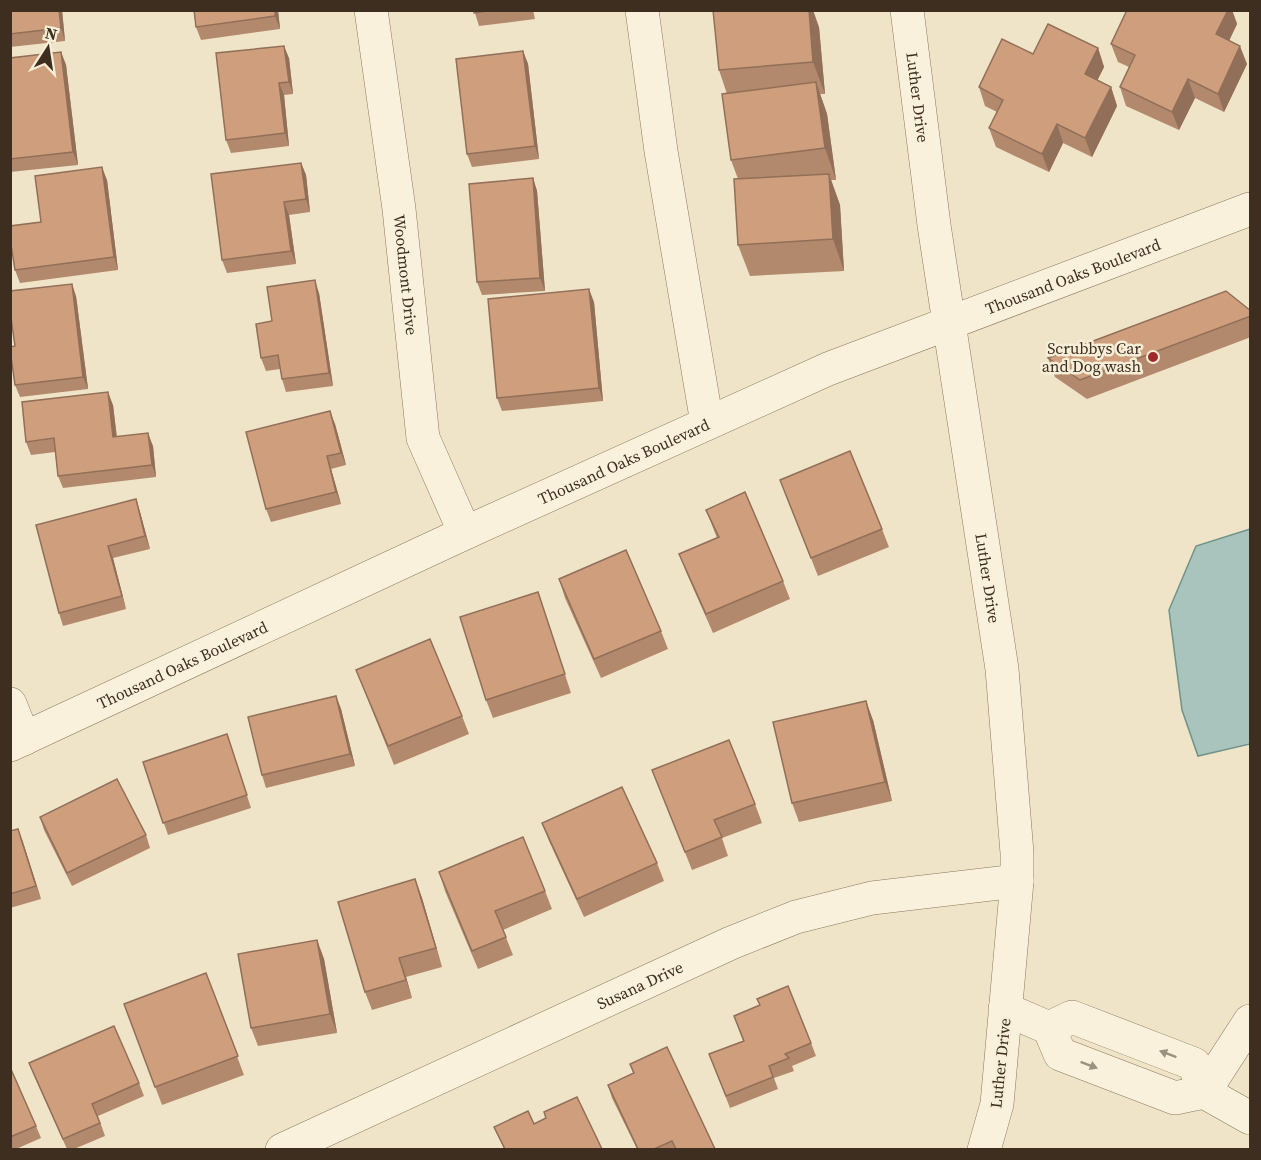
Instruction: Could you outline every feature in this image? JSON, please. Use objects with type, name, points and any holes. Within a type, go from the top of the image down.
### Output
[{"type":"street","name":"Woodmont Drive","points":[[371,10],[399,209],[423,438],[465,533]]},
{"type":"street","points":[[642,10],[661,151],[707,423]]},
{"type":"street","name":"Luther Drive","points":[[908,10],[934,225],[1002,669],[1017,880],[997,1104],[984,1149]]},
{"type":"street","name":"Thousand Oaks Boulevard","points":[[17,742],[465,533],[828,369],[1251,208]]},
{"type":"street","points":[[10,704],[17,742]]},
{"type":"street","name":"Susana Drive","points":[[282,1149],[731,943],[796,917],[872,898],[1017,880]]},
{"type":"street","points":[[1005,1009],[1050,1028],[1072,1017],[1194,1064],[1204,1092],[1251,1118]]},
{"type":"street","points":[[1204,1092],[1251,1021]]},
{"type":"water","points":[[1250,529],[1250,744],[1198,756],[1182,710],[1169,610],[1196,546]]},
{"type":"building","points":[[10,10],[59,10],[61,28],[10,34]]},
{"type":"building","points":[[194,10],[275,10],[275,16],[196,27]]},
{"type":"building","points":[[474,10],[494,10],[474,13]]},
{"type":"building","points":[[713,10],[809,10],[813,62],[719,70]]},
{"type":"building","points":[[1127,10],[1228,10],[1216,34],[1240,46],[1218,94],[1188,79],[1172,112],[1120,87],[1135,55],[1111,44]]},
{"type":"building","points":[[1048,24],[1098,48],[1085,74],[1111,87],[1085,138],[1057,124],[1042,154],[989,128],[1003,100],[979,87],[1002,39],[1033,54]]},
{"type":"building","points":[[284,46],[289,82],[279,83],[285,133],[226,140],[216,53]]},
{"type":"building","points":[[523,51],[535,146],[467,154],[456,59]]},
{"type":"building","points":[[61,52],[73,152],[10,159],[10,58]]},
{"type":"building","points":[[816,82],[825,148],[731,160],[722,94]]},
{"type":"building","points":[[301,163],[306,199],[284,202],[291,251],[222,260],[211,174]]},
{"type":"building","points":[[102,167],[114,257],[15,270],[10,226],[41,222],[35,176]]},
{"type":"building","points":[[829,174],[833,239],[738,245],[734,179]]},
{"type":"building","points":[[533,178],[540,278],[477,282],[469,184]]},
{"type":"building","points":[[315,280],[329,373],[282,379],[278,355],[261,358],[256,324],[272,321],[267,287]]},
{"type":"building","points":[[72,284],[83,377],[15,385],[10,349],[15,346],[10,311],[10,291]]},
{"type":"building","points":[[589,289],[599,388],[497,398],[488,299]]},
{"type":"building","points":[[1226,291],[1251,311],[1251,316],[1080,380],[1048,358]]},
{"type":"building","points":[[108,392],[113,437],[148,433],[152,465],[58,476],[54,438],[26,442],[22,402]]},
{"type":"building","points":[[330,411],[341,453],[327,456],[336,492],[266,509],[246,432]]},
{"type":"building","points":[[850,451],[882,529],[811,558],[780,480]]},
{"type":"building","points":[[745,492],[783,581],[706,614],[679,554],[719,537],[706,510]]},
{"type":"building","points":[[136,499],[145,536],[108,546],[122,596],[59,613],[36,525]]},
{"type":"building","points":[[626,550],[661,631],[594,659],[559,579]]},
{"type":"building","points":[[538,592],[565,674],[486,700],[460,617]]},
{"type":"building","points":[[430,639],[462,716],[388,746],[356,670]]},
{"type":"building","points":[[336,696],[350,754],[262,775],[248,717]]},
{"type":"building","points":[[866,701],[885,782],[792,803],[773,722]]},
{"type":"building","points":[[227,734],[247,795],[163,823],[143,762]]},
{"type":"building","points":[[729,740],[755,804],[714,820],[722,837],[685,852],[652,770]]},
{"type":"building","points":[[117,779],[146,835],[67,873],[40,817]]},
{"type":"building","points":[[622,787],[657,863],[577,899],[542,823]]},
{"type":"building","points":[[18,829],[36,886],[10,894],[10,831]]},
{"type":"building","points":[[523,837],[545,891],[495,911],[506,937],[472,951],[439,872]]},
{"type":"building","points":[[415,879],[436,948],[399,958],[406,980],[365,992],[338,902]]},
{"type":"building","points":[[317,940],[330,1014],[251,1028],[238,954]]},
{"type":"building","points":[[206,973],[238,1056],[155,1087],[124,1004]]},
{"type":"building","points":[[788,986],[811,1043],[785,1054],[789,1058],[769,1066],[773,1077],[726,1096],[709,1054],[744,1041],[734,1016],[760,1005],[757,999]]},
{"type":"building","points":[[114,1026],[139,1083],[92,1104],[100,1123],[63,1139],[29,1063]]},
{"type":"building","points":[[667,1047],[715,1149],[676,1149],[672,1141],[654,1149],[638,1149],[608,1085],[634,1073],[630,1064]]},
{"type":"building","points":[[10,1067],[36,1126],[10,1137]]},
{"type":"building","points":[[577,1097],[602,1149],[505,1149],[494,1127],[528,1111],[534,1124],[546,1118],[544,1112]]},
{"type":"place","name":"Scrubbys Car and Dog wash","points":[[1153,357]]}]
